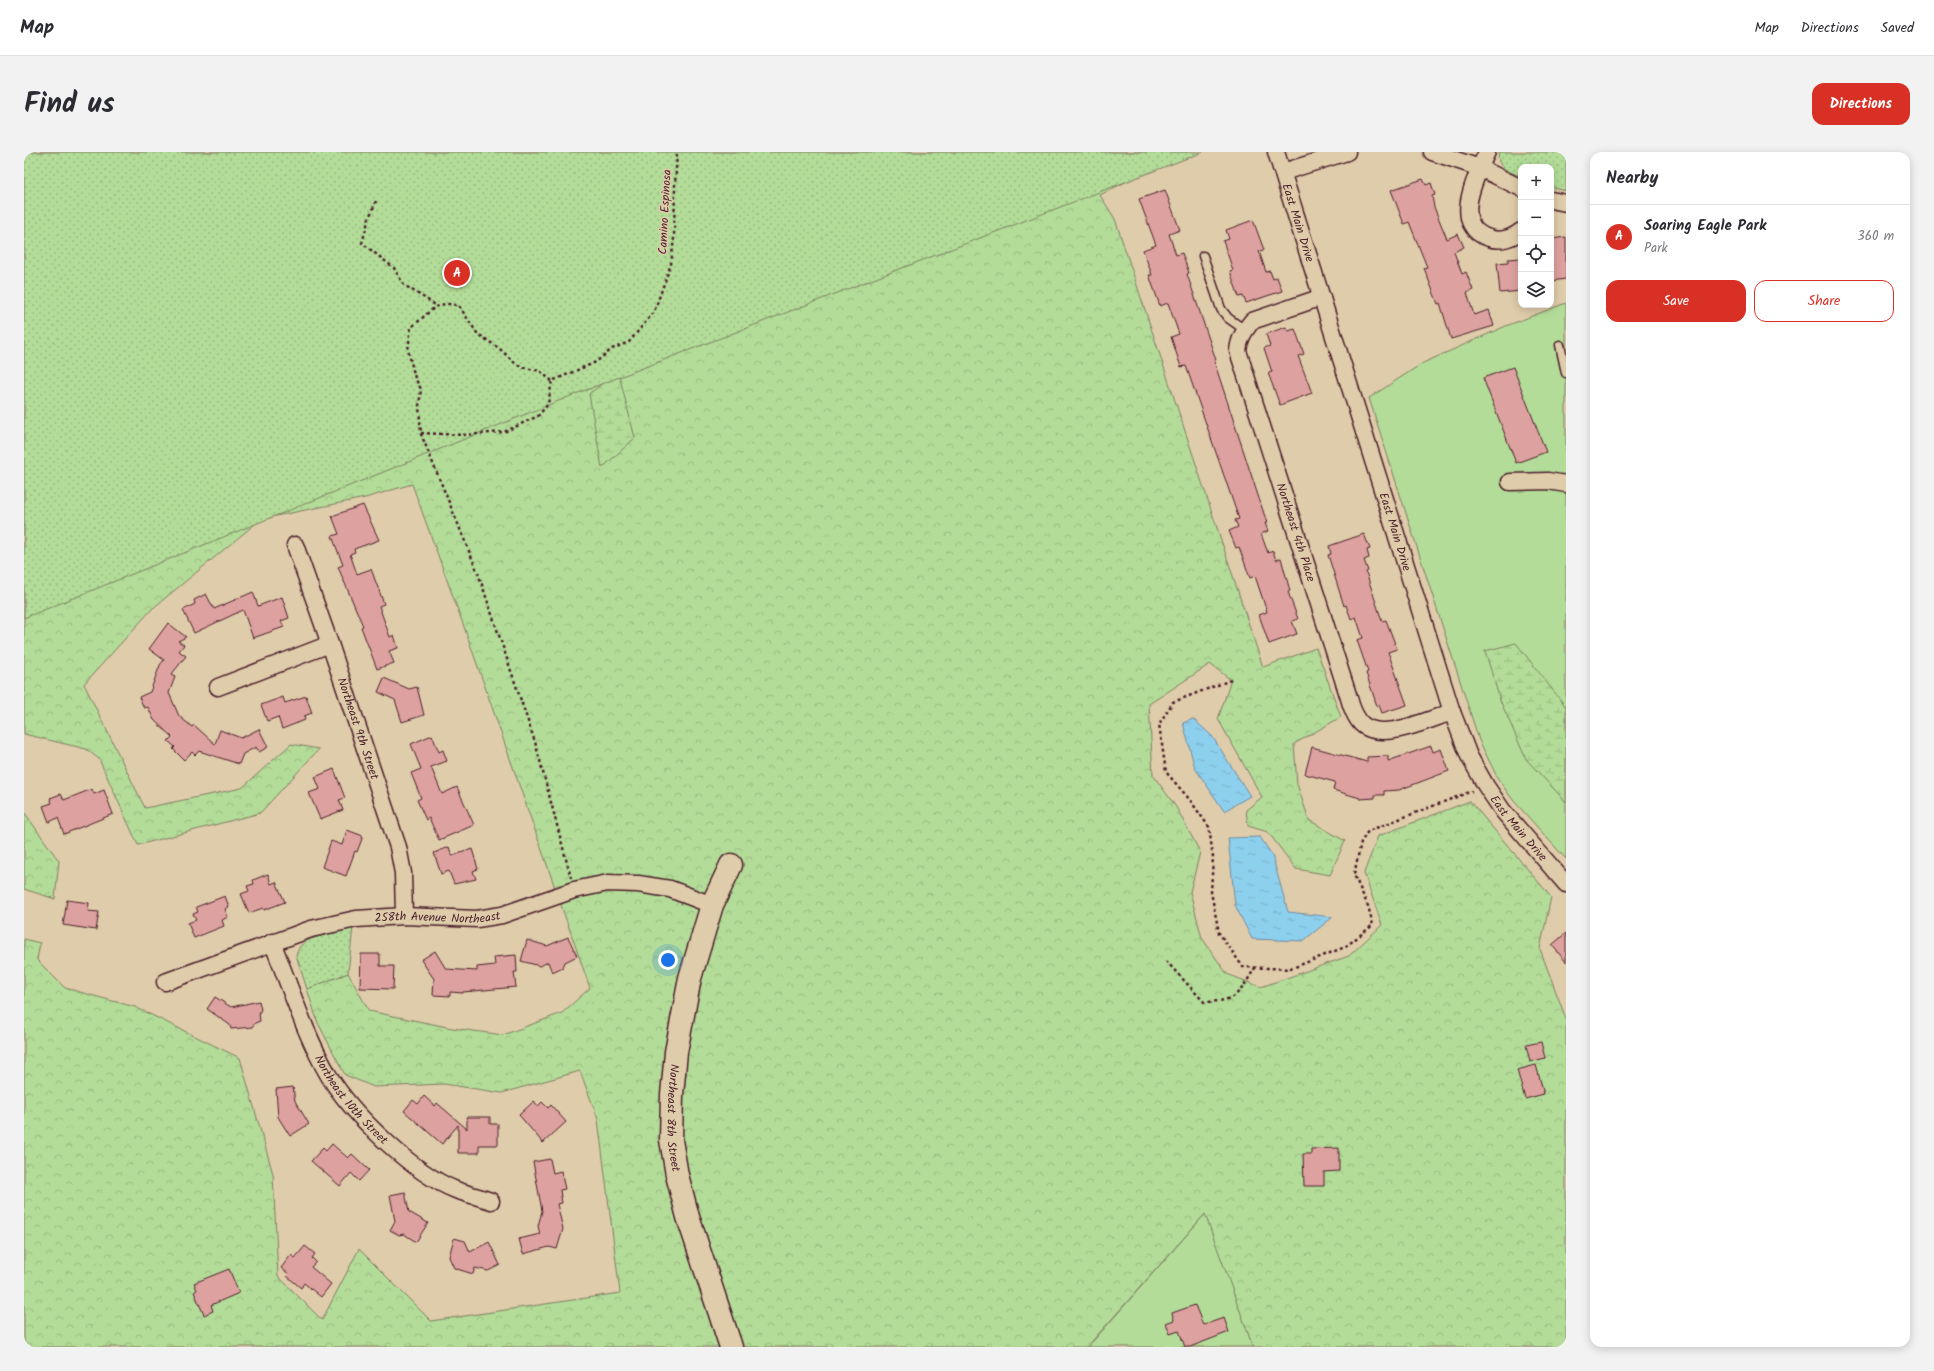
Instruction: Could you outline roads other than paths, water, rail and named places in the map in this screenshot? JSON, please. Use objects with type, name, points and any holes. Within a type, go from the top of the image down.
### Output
[{"type":"street","name":"East Main Drive","points":[[1276,152],[1452,712],[1469,756],[1502,811],[1566,884]]},
{"type":"street","points":[[1283,172],[1347,152]]},
{"type":"street","points":[[1432,152],[1480,168],[1518,187]]},
{"type":"street","points":[[1487,152],[1471,190],[1468,205],[1471,223],[1477,232],[1484,237],[1493,240],[1504,239],[1518,232]]},
{"type":"street","points":[[1554,201],[1566,203]]},
{"type":"street","points":[[1245,330],[1252,321],[1261,317],[1322,297]]},
{"type":"street","name":"Northeast 4th Place","points":[[1245,330],[1239,342],[1238,352],[1353,712],[1359,722],[1368,729],[1379,732],[1392,731],[1452,712]]},
{"type":"street","points":[[1510,482],[1548,481],[1566,484]]},
{"type":"street","name":"Northeast 9th Street","points":[[295,545],[398,846],[403,873],[404,916]]},
{"type":"street","points":[[218,687],[330,644]]},
{"type":"street","name":"Northeast 8th Street","points":[[731,865],[712,905],[690,978],[676,1052],[672,1095],[671,1140],[677,1175],[688,1217],[732,1347]]},
{"type":"street","name":"258th Avenue Northeast","points":[[165,982],[311,929],[356,919],[404,916],[477,919],[502,916],[574,890],[608,883],[638,884],[670,888],[712,905]]},
{"type":"street","name":"Northeast 10th Street","points":[[272,942],[308,1032],[329,1076],[350,1105],[384,1141],[428,1175],[455,1190],[491,1201]]},
{"type":"lane","points":[[1203,256],[1221,309],[1228,318],[1245,330]]},
{"type":"lane","points":[[1560,345],[1566,373]]},
{"type":"water","points":[[1193,719],[1212,736],[1250,796],[1224,811],[1195,768],[1183,723]]},
{"type":"water","points":[[1260,837],[1272,855],[1288,912],[1333,917],[1303,941],[1252,939],[1235,905],[1228,838]]},
{"type":"place","name":"Soaring Eagle Park","points":[[457,273]]}]
